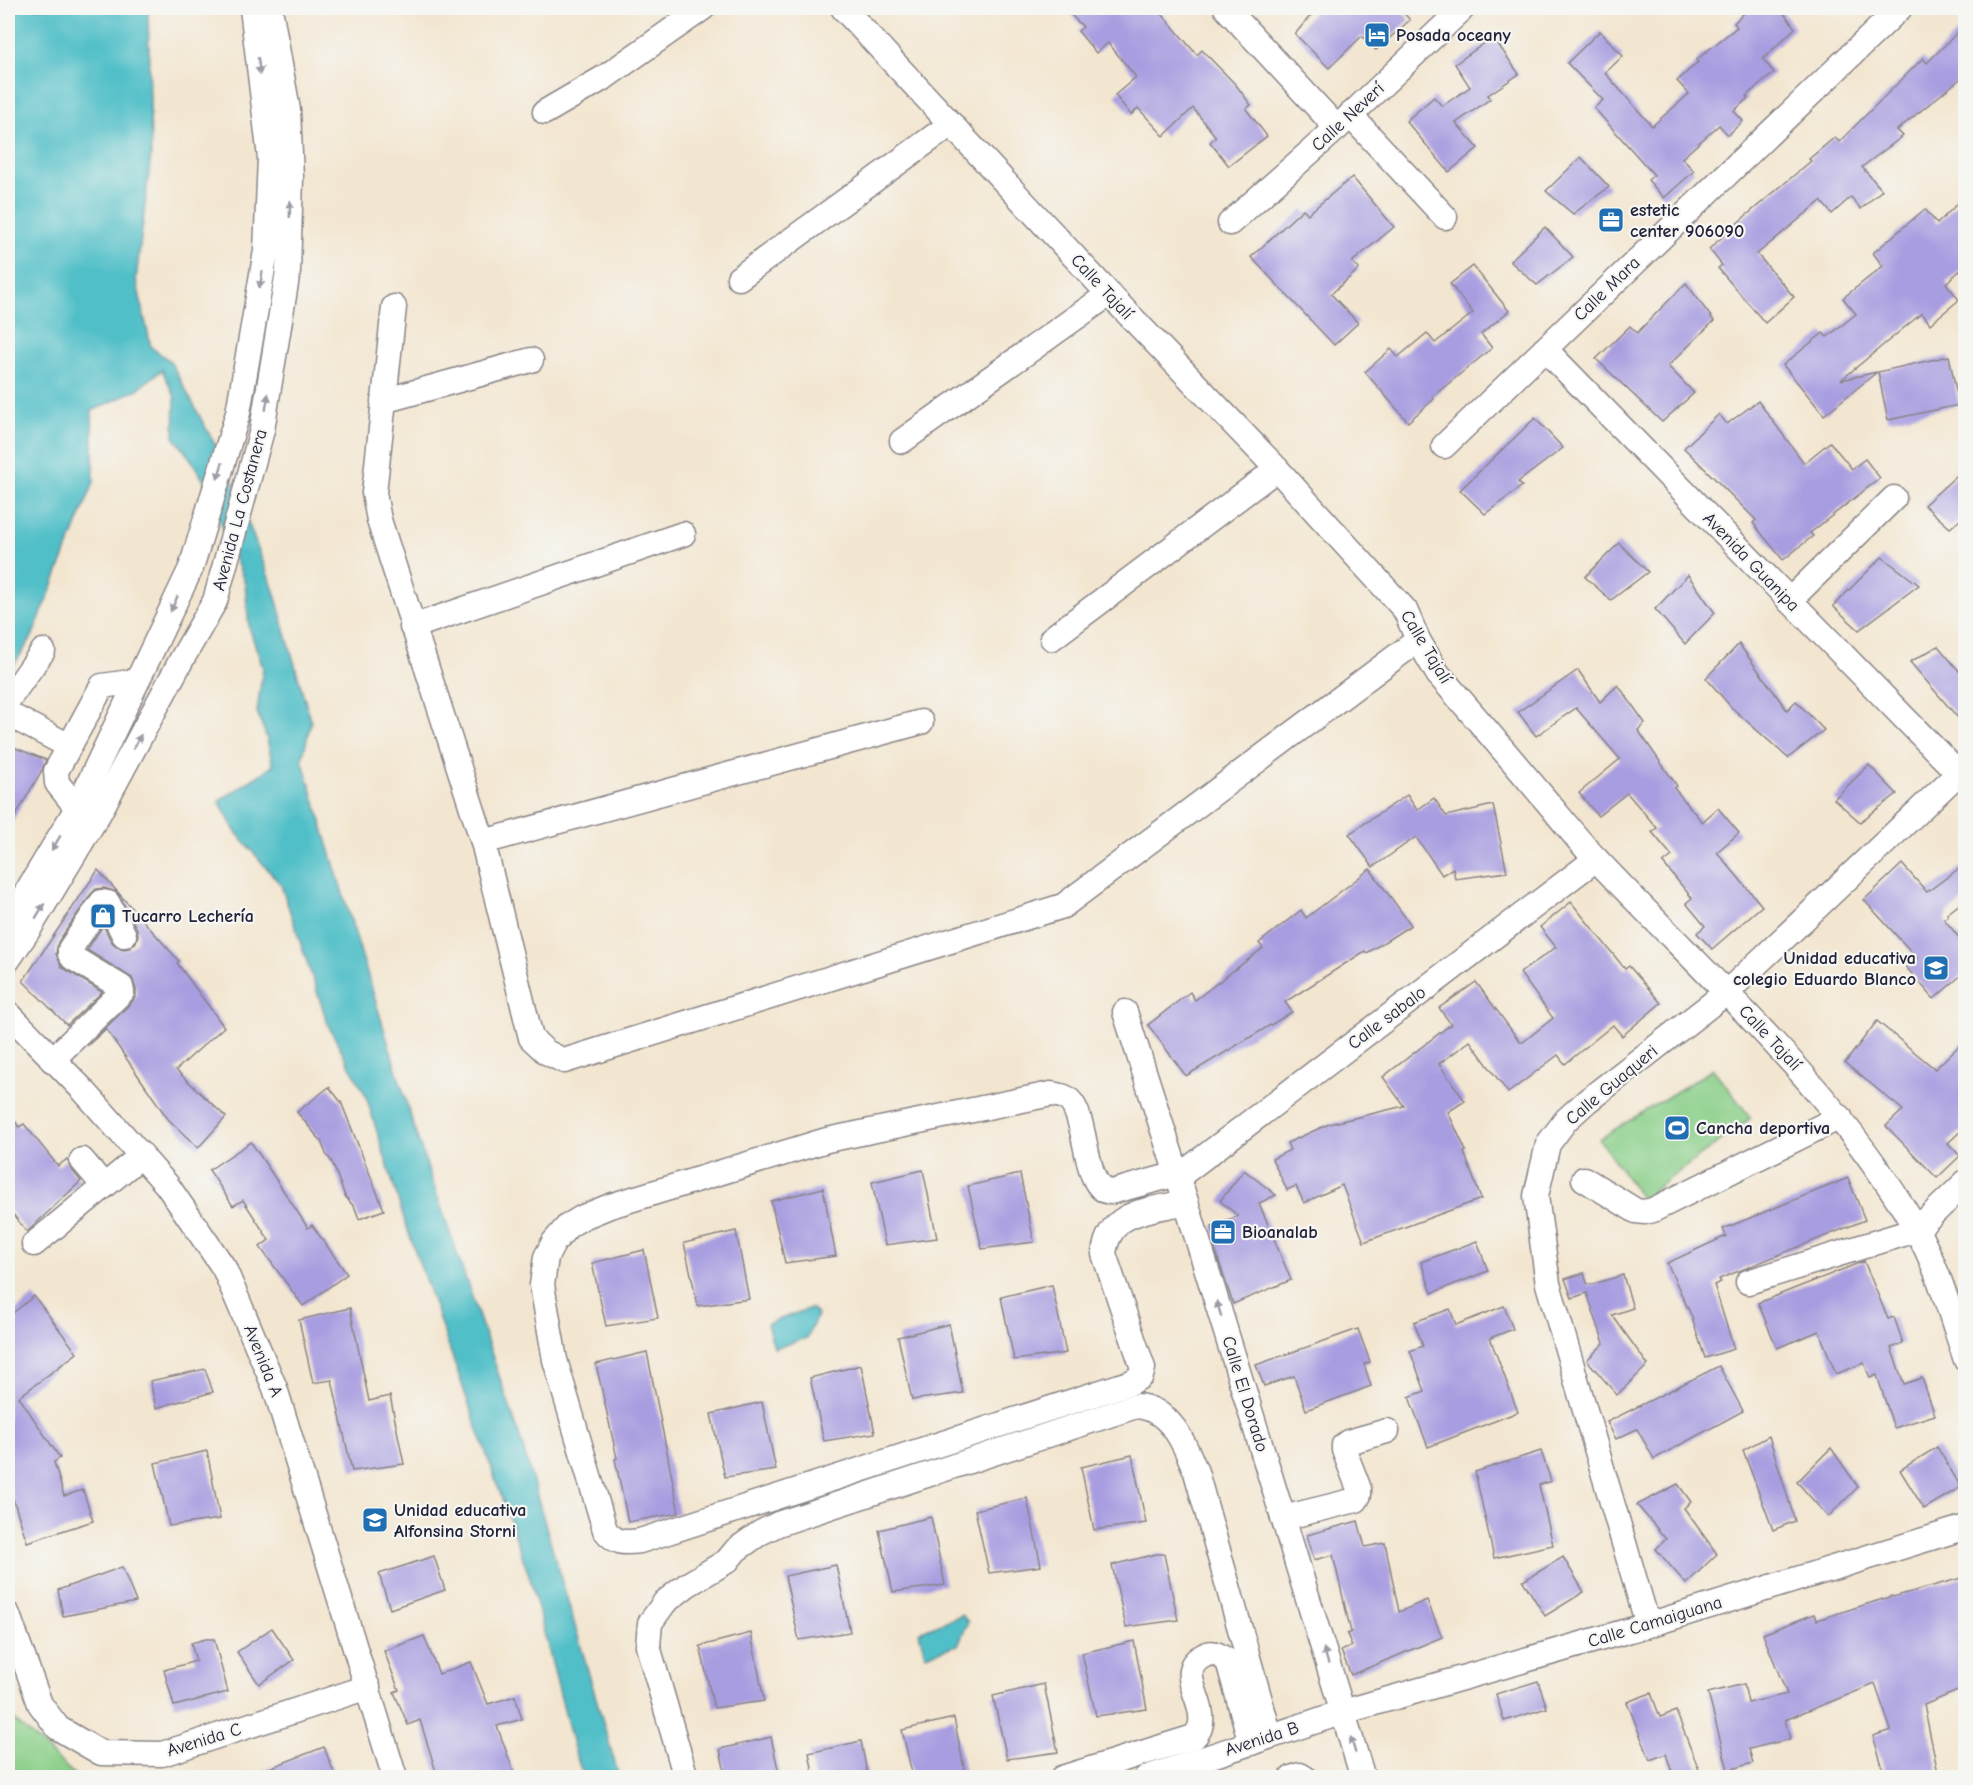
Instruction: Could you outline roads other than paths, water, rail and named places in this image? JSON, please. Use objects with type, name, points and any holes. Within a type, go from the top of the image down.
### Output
[{"type":"street","name":"Avenida La Costanera","points":[[8,923],[77,808],[191,568],[238,413],[266,251],[270,158],[252,8]]},
{"type":"street","name":"Avenida La Costanera","points":[[8,960],[99,813],[215,601],[262,430],[288,271],[291,177],[288,110],[270,8]]},
{"type":"street","points":[[545,112],[605,77],[703,8]]},
{"type":"street","name":"Calle Tajalí","points":[[843,8],[1109,294],[1277,469],[1406,610],[1418,640],[1438,674],[1596,859],[1728,992],[1790,1058],[1840,1117],[1876,1166],[1916,1230],[1936,1270],[1965,1360]]},
{"type":"street","points":[[1226,8],[1445,217]]},
{"type":"street","name":"Calle Neverí","points":[[1230,223],[1344,122],[1463,8]]},
{"type":"street","name":"Calle Mara","points":[[1444,446],[1900,8]]},
{"type":"street","points":[[739,278],[951,124]]},
{"type":"street","points":[[902,441],[1109,294]]},
{"type":"street","points":[[394,307],[374,493],[379,520],[483,842],[531,1038],[546,1052],[564,1061],[1063,906],[1418,640]]},
{"type":"street","name":"Avenida Guanipa","points":[[1545,349],[1789,601],[1962,770]]},
{"type":"street","points":[[383,401],[531,360]]},
{"type":"street","points":[[1052,638],[1277,469]]},
{"type":"street","points":[[1789,601],[1894,498]]},
{"type":"street","points":[[412,627],[683,534]]},
{"type":"street","points":[[8,700],[43,651]]},
{"type":"street","points":[[77,808],[57,783],[57,771],[102,686],[137,681]]},
{"type":"street","points":[[8,714],[69,746]]},
{"type":"street","points":[[483,842],[921,722]]},
{"type":"street","name":"Calle Guaqueri","points":[[1648,1625],[1548,1284],[1536,1196],[1548,1144],[1566,1120],[1587,1101],[1728,992],[1962,770]]},
{"type":"street","name":"Calle sabalo","points":[[1177,1175],[1596,859]]},
{"type":"street","points":[[52,1060],[122,992],[121,987],[73,958],[70,949],[102,902],[108,903],[124,935]]},
{"type":"street","name":"Calle El Dorado","points":[[1125,1012],[1186,1202],[1363,1778]]},
{"type":"street","name":"Avenida A","points":[[8,1013],[142,1155],[167,1185],[224,1268],[275,1388],[395,1778]]},
{"type":"street","points":[[1177,1175],[1106,1192],[1094,1179],[1077,1113],[1070,1100],[1051,1094],[827,1140],[610,1206],[568,1226],[554,1242],[546,1257],[542,1285],[555,1360],[605,1530],[611,1538],[619,1541],[626,1543],[640,1541],[1132,1382],[1141,1376],[1143,1368],[1104,1254],[1105,1246],[1109,1234],[1117,1223],[1127,1216],[1186,1202]]},
{"type":"street","points":[[1584,1179],[1636,1211],[1645,1212],[1840,1117]]},
{"type":"street","points":[[34,1244],[142,1155]]},
{"type":"street","points":[[82,1160],[104,1186]]},
{"type":"street","points":[[1748,1282],[1916,1230],[1965,1182]]},
{"type":"street","points":[[686,1778],[648,1646],[650,1623],[665,1602],[687,1585],[727,1561],[736,1550],[760,1533],[778,1524],[1136,1406],[1146,1406],[1168,1420],[1183,1441],[1196,1472],[1261,1740]]},
{"type":"street","points":[[1283,1518],[1356,1500],[1359,1489],[1344,1445],[1387,1431]]},
{"type":"street","name":"Calle Camaiguana","points":[[1343,1712],[1648,1625],[1965,1527]]},
{"type":"street","name":"Avenida C","points":[[8,1615],[40,1704],[58,1728],[101,1753],[162,1754],[368,1687]]},
{"type":"street","points":[[1062,1778],[1194,1737],[1200,1730],[1201,1714],[1190,1678],[1190,1667],[1196,1659],[1207,1653],[1217,1653],[1228,1661],[1261,1740]]},
{"type":"street","name":"Avenida B","points":[[1146,1778],[1343,1712]]},
{"type":"street","points":[[1292,1778],[1300,1775],[1305,1778]]},
{"type":"water","points":[[8,8],[148,8],[151,155],[136,279],[151,347],[170,361],[227,467],[274,591],[311,722],[302,759],[415,1131],[519,1434],[619,1777],[584,1777],[576,1756],[530,1578],[406,1225],[366,1096],[329,1027],[281,885],[235,831],[219,801],[273,766],[267,739],[257,712],[263,668],[249,627],[245,583],[203,479],[174,437],[175,397],[162,370],[136,390],[92,411],[94,482],[32,637],[8,674]]},
{"type":"water","points":[[811,1308],[817,1315],[807,1338],[774,1348],[767,1324]]},
{"type":"water","points":[[962,1615],[968,1622],[958,1645],[925,1655],[919,1632]]},
{"type":"place","name":"Posada oceany","points":[[1377,35]]},
{"type":"place","name":"estetic center 906090","points":[[1611,220]]},
{"type":"place","name":"Tucarro Lechería","points":[[103,916]]},
{"type":"place","name":"Unidad educativa colegio Eduardo Blanco","points":[[1936,968]]},
{"type":"place","name":"Cancha deportiva","points":[[1677,1128]]},
{"type":"place","name":"Bioanalab","points":[[1223,1232]]},
{"type":"place","name":"Unidad educativa Alfonsina Storni","points":[[375,1520]]}]
